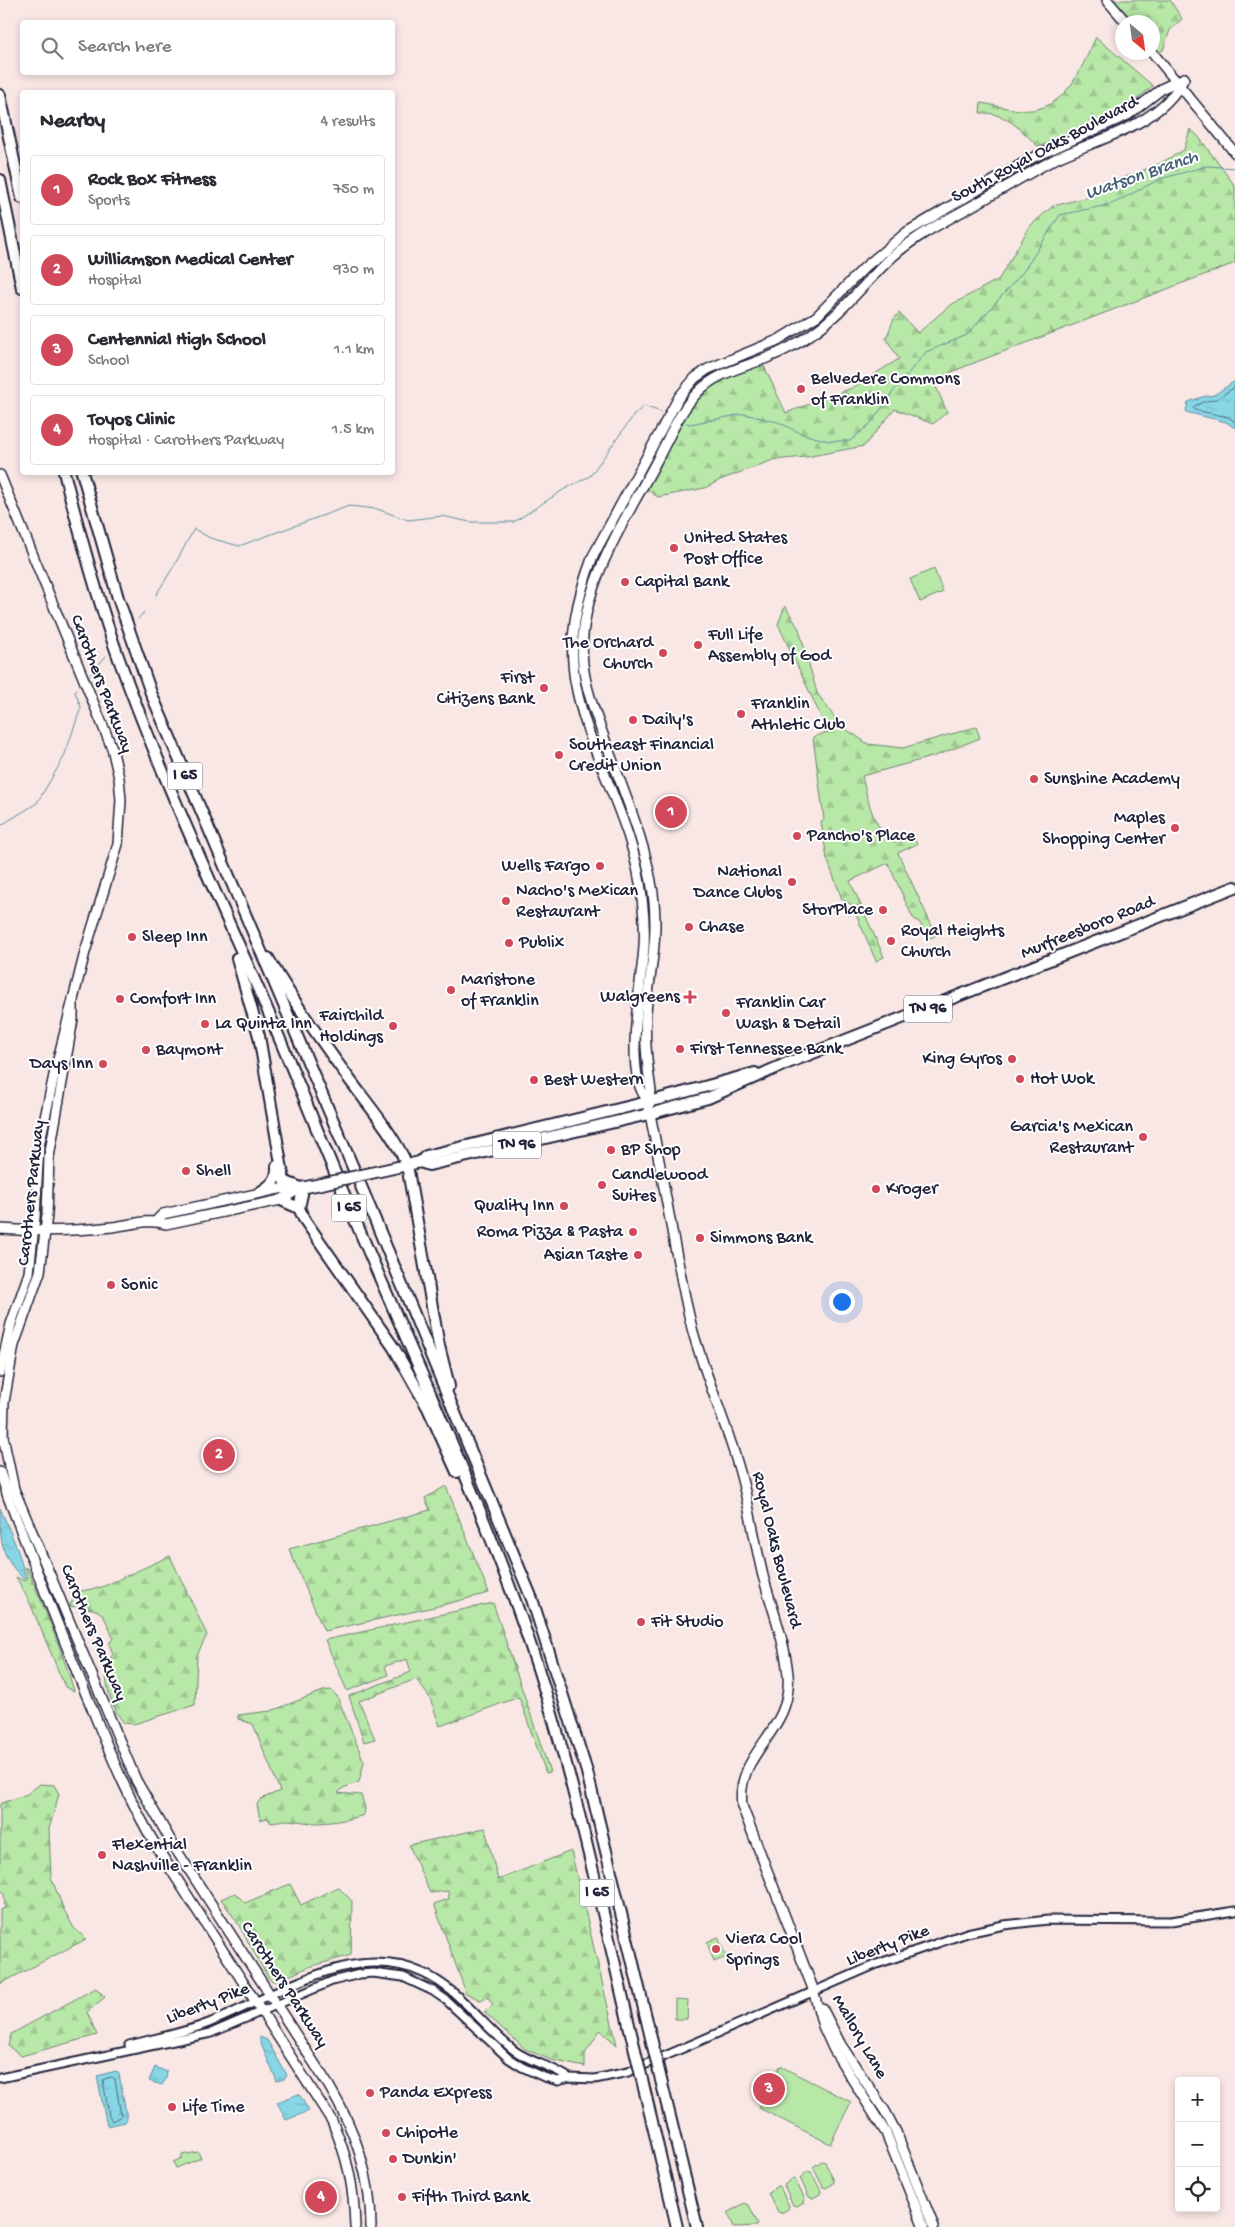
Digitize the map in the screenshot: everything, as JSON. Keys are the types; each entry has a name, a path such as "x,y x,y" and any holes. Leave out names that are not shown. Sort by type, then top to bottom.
{"highway":[{"path":"0,95 20,189"},
{"path":"0,180 20,278"},
{"name":"I 65","path":"65,475 90,569 120,661 225,918 257,987 322,1144 475,1497 531,1648 569,1775 677,2227"},
{"name":"I 65","path":"83,475 118,598 151,693 480,1472 532,1600 587,1772 697,2227"},
{"name":"Murfreesboro Road","path":"420,1162 428,1166 650,1114 716,1095 785,1064 1235,887"},
{"path":"245,916 285,987 345,1074 400,1148 407,1165 439,1346 450,1391 464,1423 480,1472"},
{"path":"225,918 243,974 259,1036 284,1181 301,1188 302,1194 299,1208 304,1219 394,1348 428,1408 458,1474 475,1497"},
{"name":"Murfreesboro Road","path":"301,1188 420,1162 426,1156 785,1064"},
{"path":"259,1193 276,1180 278,1155"},
{"path":"281,1200 299,1208"}],"main road":[{"path":"1107,0 1120,15"},
{"path":"1159,60 1235,154"},
{"name":"South Royal Oaks Boulevard","path":"1178,83 1170,98 1134,125 1104,140 1060,157 917,238 874,274 825,325 783,351 714,379 703,386 688,403 605,560 595,584 584,628 583,663 591,702 640,834 649,868 656,917 655,947 646,1012 646,1047 651,1091 647,1100 641,1093 635,1049 637,999 644,947 642,897 636,858 581,706 573,666 577,605 593,556 679,397 695,378 708,369 778,340 812,320 865,267 906,232 1032,158 1128,115 1178,83"},
{"name":"Carothers Parkway","path":"0,475 112,748 119,778 121,817 118,844 84,952 48,1102 39,1146 34,1232 29,1274 11,1324 0,1372"},
{"path":"644,947 655,947"},
{"name":"Carothers Parkway","path":"73,998 73,1019 49,1157 45,1231 37,1285 14,1346 4,1402 3,1437 14,1489 136,1780 175,1848 330,2086 350,2123 366,2172 371,2203 371,2227"},
{"name":"Royal Oaks Boulevard","path":"647,1100 693,1330 704,1369 741,1476 763,1575 785,1654 788,1676 788,1694 782,1714 776,1726 747,1767 741,1787 742,1806 813,1992"},
{"name":"Murfreesboro Road","path":"0,1229 34,1232 110,1227 156,1221 166,1224 281,1200 301,1188"},
{"name":"Murfreesboro Road","path":"156,1221 163,1214 279,1189 301,1188"},
{"name":"Carothers Parkway","path":"0,1472 8,1498 72,1663 134,1808 159,1851 257,2001 332,2121 350,2171 353,2185 355,2227"},
{"name":"Mallory Lane","path":"813,1992 829,2040 882,2125 905,2166 934,2227"},
{"name":"Mallory Lane","path":"905,2166 924,2227"}],"street":[{"path":"48,1102 59,1104"},
{"name":"Liberty Pike","path":"0,2078 211,2033 344,1977 360,1974 386,1974 404,1977 433,1991 508,2058 522,2067 558,2081 569,2078 595,2079 628,2072 906,1953 967,1933 993,1927 1060,1920 1171,1921 1235,1911"},
{"name":"Liberty Pike","path":"56,2065 194,2028 339,1967 361,1963 392,1964 410,1969 437,1981 457,1995 517,2052 569,2078"},
{"path":"469,2022 476,2014"}],"green space":[{"path":"1107,0 1170,0 1182,19 1170,30 1163,50 1160,51 1160,15 1120,15"},
{"path":"1096,37 1115,53 1115,60 1123,60 1153,86 1120,113 1079,128 1039,147 1006,119 990,113 980,113 981,103 1027,110 1045,107 1056,101 1065,92 1079,72"},
{"path":"1190,129 1198,136 1235,186 1235,263 933,380 947,412 933,424 895,409 864,446 806,457 773,460 720,480 705,488 658,497 643,487 688,403 703,386 754,363 763,364 786,413 852,388 899,359 886,338 894,319 899,313 918,333 949,306 999,279 1030,226 1053,206 1093,196 1120,179 1157,165 1184,150"},
{"path":"934,569 943,592 920,602 910,579"},
{"path":"785,606 799,629 817,693 840,725 868,744 903,748 976,727 980,738 935,756 862,776 872,812 886,836 893,842 913,837 917,844 898,853 936,935 928,939 920,923 913,918 888,863 850,881 884,957 876,961 852,905 842,899 827,859 821,821 824,820 813,737 828,732 778,624"},
{"path":"446,1486 489,1593 324,1631 289,1549 430,1510 425,1498"},
{"path":"170,1556 207,1635 197,1655 195,1705 134,1724 124,1723 113,1705 108,1691 106,1667 113,1654 109,1644 113,1638 106,1620 103,1615 95,1610 70,1606 76,1592 102,1587"},
{"path":"25,1567 28,1569 52,1629 74,1691 65,1687 30,1603 16,1577 25,1581 28,1577"},
{"path":"493,1603 550,1772 546,1773 519,1697 440,1726 430,1698 416,1679 359,1701 375,1739 364,1742 349,1696 411,1672 407,1659 385,1666 388,1675 347,1691 325,1640"},
{"path":"331,1690 337,1696 364,1762 359,1782 343,1788 338,1793 361,1795 365,1808 364,1815 320,1823 287,1820 271,1823 267,1818 260,1820 257,1804 261,1799 280,1791 253,1724 238,1719 238,1715 271,1711 323,1691"},
{"path":"40,1784 54,1785 59,1794 49,1829 51,1877 64,1910 74,1928 86,1939 0,1984 0,1910 5,1908 4,1894 0,1888 0,1804 27,1794"},
{"path":"485,1828 498,1880 571,1851 617,2045 600,2030 585,2054 585,2067 551,2060 525,2049 484,2012 493,2005 488,1997 480,2000 466,1993 434,1904 449,1899 448,1891 430,1893 409,1845"},
{"path":"290,1884 301,1905 338,1887 352,1901 351,1955 309,1967 275,1982 269,1979 237,1922 221,1899 235,1893 245,1903"},
{"name":"Viera Cool Springs","path":"718,1937 726,1957 714,1962 707,1942"},
{"path":"96,1988 105,1997 87,2012 97,2035 21,2056 8,2046 11,2034"},
{"name":"Viera Cool Springs","path":"675,1999 688,2000 687,2019 675,2019"},
{"path":"780,2066 851,2102 830,2144 759,2108"},
{"path":"198,2152 201,2158 176,2168 173,2162 182,2158 182,2155"},
{"path":"822,2161 825,2162 834,2181 833,2184 826,2188 823,2187 813,2167"},
{"path":"808,2171 811,2172 821,2191 820,2194 813,2198 809,2197 800,2178"},
{"path":"792,2179 795,2180 805,2199 804,2202 797,2206 793,2205 784,2185"},
{"path":"777,2186 780,2187 789,2206 788,2209 781,2213 778,2212 768,2193"},
{"path":"745,2203 749,2205 758,2224 757,2226 734,2227 728,2214"}],"water":[{"path":"1235,381 1235,428 1226,422 1186,412 1188,402 1214,395"},
{"path":"0,1508 17,1548 26,1578 24,1579 10,1563 3,1547 0,1530"},
{"path":"260,2037 267,2040 287,2075 284,2079 277,2081 260,2042"},
{"path":"155,2067 167,2072 166,2079 162,2085 149,2081"},
{"path":"116,2071 119,2074 127,2118 125,2122 107,2126 97,2076"},
{"path":"299,2094 309,2111 286,2120 277,2102"}],"waterway":[{"name":"Watson Branch","path":"687,423 744,414 778,422 802,434 829,441 850,441 871,423 895,389 926,352 967,335 1023,272 1060,215 1112,204 1160,179 1207,166 1235,168"},
{"name":"Watson Branch","path":"156,595 194,529 210,538 239,546 349,506 377,509 408,520 442,516 470,522 514,522 563,490 590,476 634,415 644,406 661,412"},
{"name":"Watson Branch","path":"138,619 144,612"},
{"name":"Watson Branch","path":"88,677 106,656"},
{"name":"Watson Branch","path":"0,826 37,803 64,757 81,707 75,692 77,689"}],"place":[{"name":"Belvedere Commons of Franklin","path":"801,389"},
{"name":"United States Post Office","path":"674,548"},
{"name":"Capital Bank","path":"625,582"},
{"name":"Full Life Assembly of God","path":"698,645"},
{"name":"The Orchard Church","path":"663,653"},
{"name":"First Citizens Bank","path":"544,688"},
{"name":"Franklin Athletic Club","path":"741,714"},
{"name":"Daily's","path":"633,720"},
{"name":"Southeast Financial Credit Union","path":"559,755"},
{"name":"Sunshine Academy","path":"1034,779"},
{"name":"Rock Box Fitness","path":"671,812"},
{"name":"Maples Shopping Center","path":"1175,828"},
{"name":"Pancho's Place","path":"797,836"},
{"name":"Wells Fargo","path":"600,866"},
{"name":"National Dance Clubs","path":"792,882"},
{"name":"Nacho's Mexican Restaurant","path":"506,901"},
{"name":"StorPlace","path":"883,910"},
{"name":"Chase","path":"689,927"},
{"name":"Sleep Inn","path":"132,937"},
{"name":"Royal Heights Church","path":"891,941"},
{"name":"Publix","path":"509,943"},
{"name":"Maristone of Franklin","path":"451,990"},
{"name":"Walgreens","path":"690,997"},
{"name":"Comfort Inn","path":"120,999"},
{"name":"Franklin Car Wash & Detail","path":"726,1013"},
{"name":"La Quinta Inn","path":"205,1024"},
{"name":"Fairchild Holdings","path":"393,1026"},
{"name":"First Tennessee Bank","path":"680,1049"},
{"name":"Baymont","path":"146,1050"},
{"name":"King Gyros","path":"1012,1059"},
{"name":"Days Inn","path":"103,1064"},
{"name":"Hot Wok","path":"1020,1079"},
{"name":"Best Western","path":"534,1080"},
{"name":"Garcia's Mexican Restaurant","path":"1143,1137"},
{"name":"BP Shop","path":"611,1150"},
{"name":"Shell","path":"186,1171"},
{"name":"Candlewood Suites","path":"602,1185"},
{"name":"Kroger","path":"876,1189"},
{"name":"Quality Inn","path":"564,1206"},
{"name":"Roma Pizza & Pasta","path":"633,1232"},
{"name":"Simmons Bank","path":"700,1238"},
{"name":"Asian Taste","path":"638,1255"},
{"name":"Sonic","path":"111,1285"},
{"name":"Williamson Medical Center","path":"219,1455"},
{"name":"Fit Studio","path":"641,1622"},
{"name":"Flexential Nashville - Franklin","path":"102,1855"},
{"name":"Viera Cool Springs","path":"716,1949"},
{"name":"Centennial High School","path":"769,2089"},
{"name":"Panda Express","path":"370,2093"},
{"name":"Life Time","path":"172,2107"},
{"name":"Chipotle","path":"386,2133"},
{"name":"Dunkin'","path":"393,2159"},
{"name":"Toyos Clinic","path":"321,2197"},
{"name":"Fifth Third Bank","path":"402,2197"}]}
